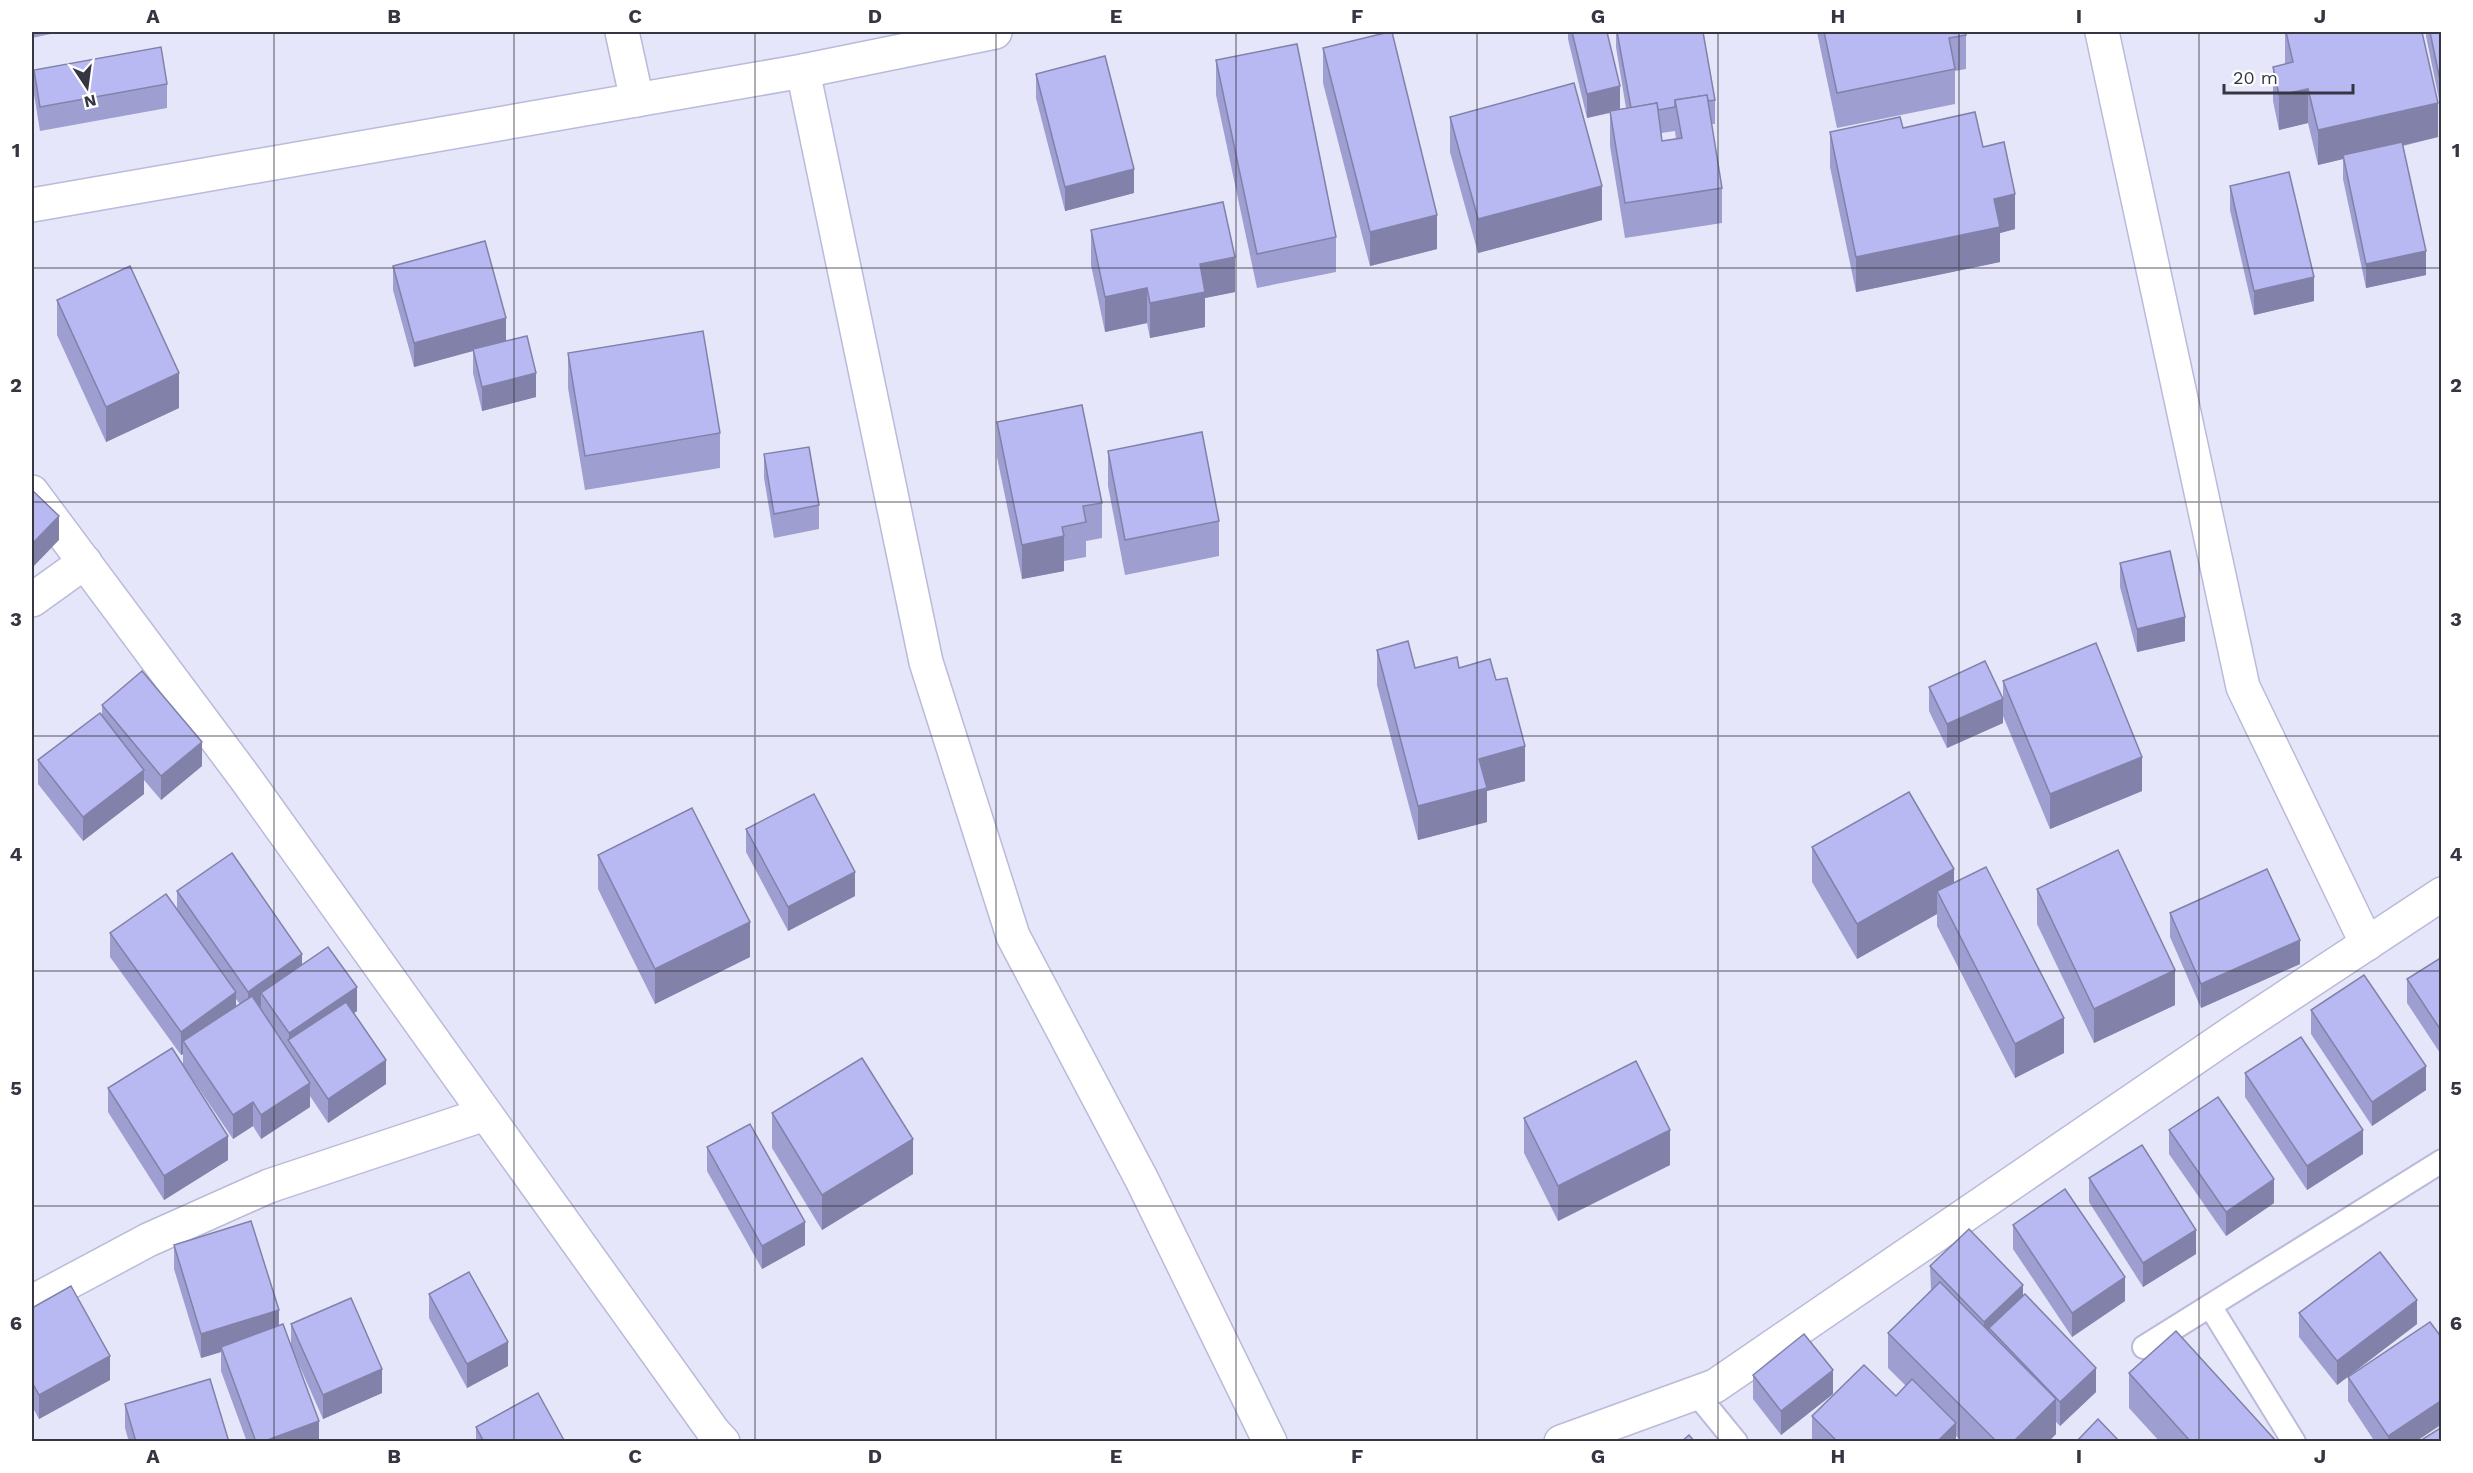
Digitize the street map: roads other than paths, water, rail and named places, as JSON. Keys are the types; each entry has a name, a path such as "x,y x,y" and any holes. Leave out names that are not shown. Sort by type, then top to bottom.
{"street":[{"path":"622,32 637,100"},
{"path":"32,205 803,71 995,32"},
{"path":"2102,32 2243,687 2367,944"},
{"path":"803,71 926,662 1013,936 1142,1180 1270,1442"},
{"path":"32,492 246,779 723,1442"},
{"path":"32,600 85,562"},
{"path":"1562,1442 1715,1386 2230,1034 2442,894"},
{"path":"32,1302 148,1240 269,1186 485,1114"}],"lane":[{"path":"2144,1347 2442,1161"},
{"path":"2210,1306 2294,1442"},
{"path":"1696,1393 1736,1442"}]}
